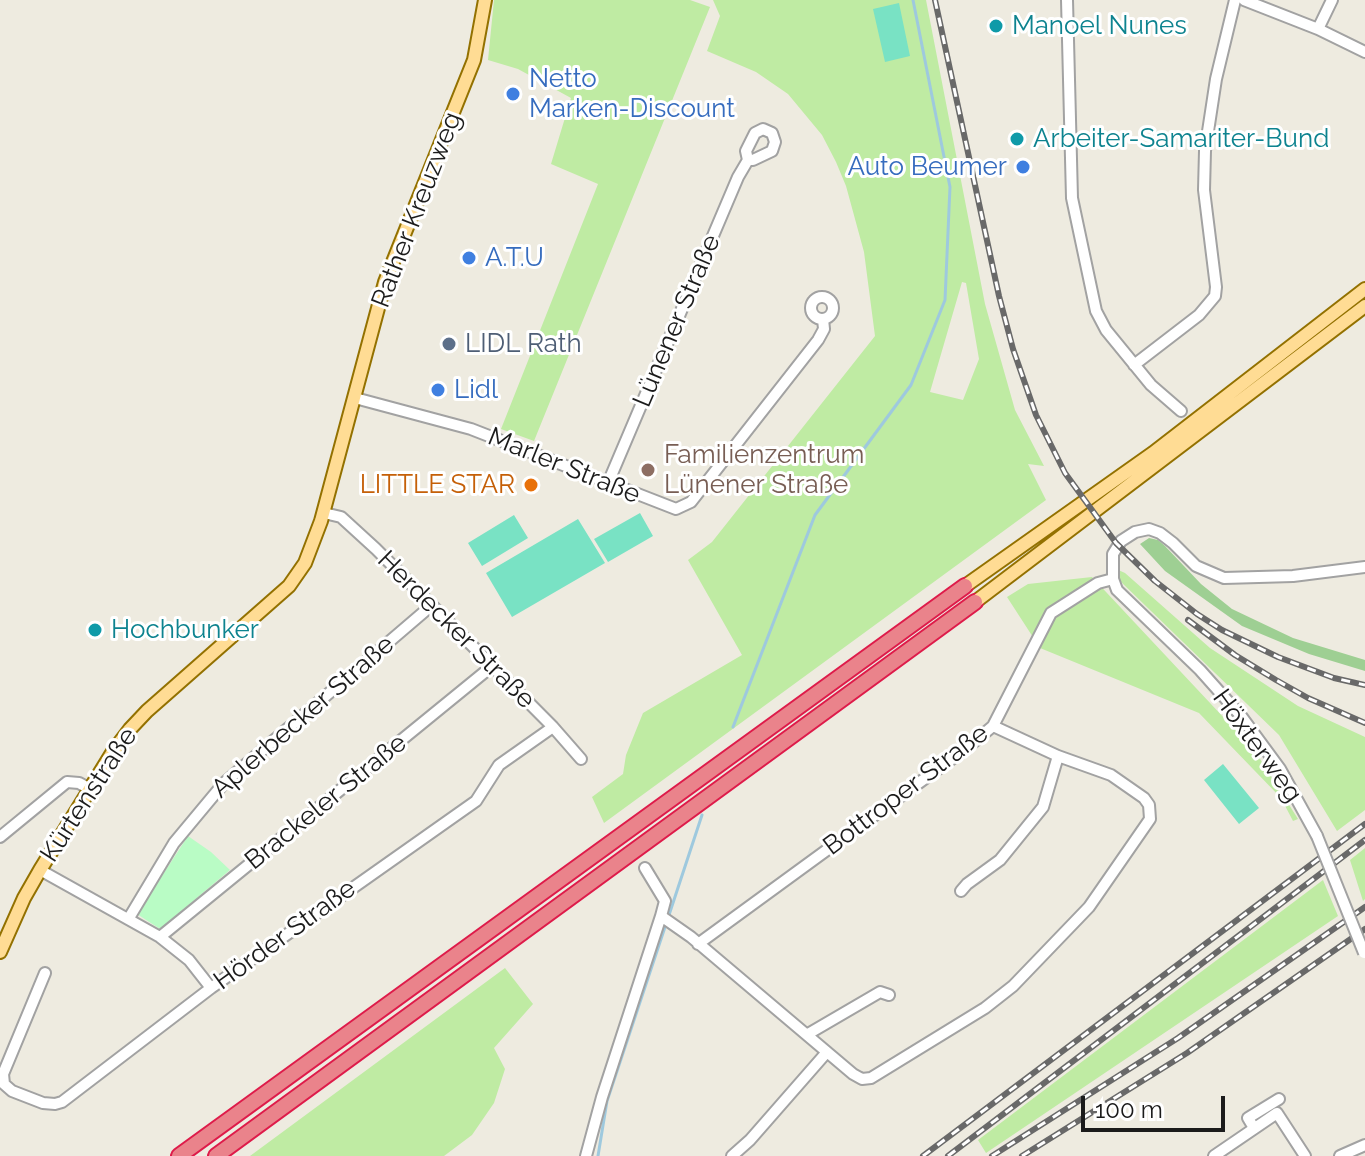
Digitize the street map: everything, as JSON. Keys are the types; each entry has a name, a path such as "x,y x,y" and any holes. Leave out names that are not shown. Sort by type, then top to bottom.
{"highway":[{"path":"179,1156 965,586"},
{"path":"216,1156 975,602"}],"main road":[{"name":"Rather Kreuzweg","path":"324,513 385,282 474,60 485,0"},
{"path":"965,586 1153,453 1365,289"},
{"path":"975,602 1365,306"},
{"name":"Kürtenstraße","path":"0,952 17,911 40,870 114,750 147,711 289,586 305,563 324,513"}],"street":[{"path":"1067,0 1072,198 1096,311 1106,330 1134,365 1151,385 1181,411"},
{"path":"1134,365 1199,315 1215,296 1204,190 1205,151 1216,79 1235,0"},
{"path":"1244,0 1318,29 1365,52"},
{"path":"1318,29 1332,0"},
{"name":"Lünener Straße","path":"608,483 730,194 748,160"},
{"name":"Marler Straße","path":"355,398 471,429 671,508 684,507 818,340 824,329 823,319"},
{"name":"Herdecker Straße","path":"324,513 341,517 553,727 581,759"},
{"path":"1113,579 1113,554 1121,541 1135,532 1149,529 1173,543 1196,566 1216,576 1236,579 1278,577 1365,567"},
{"name":"Bottroper Straße","path":"698,944 993,726 1053,610 1098,583 1113,579"},
{"name":"Höxterweg","path":"1113,579 1117,590 1200,670 1241,716 1280,769 1317,836 1365,954"},
{"name":"Aplerbecker Straße","path":"129,918 174,843 224,783 432,605"},
{"name":"Brackeler Straße","path":"160,937 491,667"},
{"path":"661,916 853,1074 862,1079 871,1078 985,1008 1013,986 1089,907 1150,819 1149,805 1111,775 1058,756 993,726"},
{"name":"Hörder Straße","path":"45,973 3,1074 4,1084 12,1091 43,1103 55,1104 62,1102 211,988 476,801 499,765 553,727"},
{"path":"961,891 1000,860 1043,807 1058,756"},
{"path":"0,837 67,782 79,783 90,789"},
{"path":"586,1156 665,901 645,868"},
{"path":"40,870 160,937 189,960 211,988"},
{"path":"808,1034 880,992 889,995"},
{"path":"736,1155 827,1052"},
{"path":"1214,1156 1254,1128 1248,1118 1276,1105 1305,1156"},
{"path":"1340,1156 1365,1145"}],"green space":[{"path":"494,0 690,0 710,7 534,441 501,429 598,184 551,164 571,98 518,69 488,60"},
{"path":"713,0 926,0 985,304 1015,410 1044,466 1028,464 1046,500 604,823 592,797 623,774 626,755 643,713 742,655 688,560 712,542 875,336 864,252 846,186 836,162 822,135 788,94 756,72 707,51 720,16","holes":["962,282 966,283 979,359 963,400 930,392"]},
{"path":"899,3 910,56 885,62 873,9"},
{"path":"640,513 653,536 608,562 594,539"},
{"path":"514,515 528,538 482,566 468,543"},
{"path":"578,519 605,563 512,617 486,573"},
{"path":"1149,538 1158,540 1201,584 1232,609 1293,638 1365,660 1365,671 1309,654 1242,626 1165,571 1140,544"},
{"path":"1116,569 1125,573 1210,648 1298,706 1365,737 1365,810 1337,831 1279,735 1119,580"},
{"path":"1092,577 1255,751 1298,819 1293,821 1281,798 1199,713 1040,648 1007,597 1028,584"},
{"path":"1223,764 1259,808 1239,824 1204,780"},
{"path":"188,836 230,870 160,929 137,914"},
{"path":"1365,848 1365,899 1363,901 1350,860"},
{"path":"1323,880 1338,916 986,1153 978,1140"},
{"path":"505,968 533,1004 494,1048 505,1069 494,1103 472,1135 444,1156 250,1156"}],"waterway":[{"path":"733,727 815,515 911,385 945,300 950,187 913,0"},
{"path":"669,915 702,815"},
{"path":"598,1156 607,1101 665,927"}],"railway":[{"path":"935,0 1013,349 1036,415 1065,473 1116,543 1155,581 1197,614 1222,630 1278,657 1334,678 1365,685"},
{"path":"1188,620 1235,655 1276,680 1365,723"},
{"path":"923,1156 1365,824"},
{"path":"948,1156 1365,840"},
{"path":"992,1156 1178,1038 1365,907"},
{"path":"1022,1156 1187,1053 1365,929"}],"place":[{"name":"Manoel Nunes","path":"996,26"},
{"name":"Netto Marken-Discount","path":"513,94"},
{"name":"Arbeiter-Samariter-Bund","path":"1017,139"},
{"name":"Auto Beumer","path":"1023,167"},
{"name":"A.T.U","path":"469,258"},
{"name":"LIDL Rath","path":"449,344"},
{"name":"Lidl","path":"438,390"},
{"name":"Familienzentrum Lünener Straße","path":"648,470"},
{"name":"LITTLE STAR","path":"531,485"},
{"name":"Hochbunker","path":"95,630"}]}
